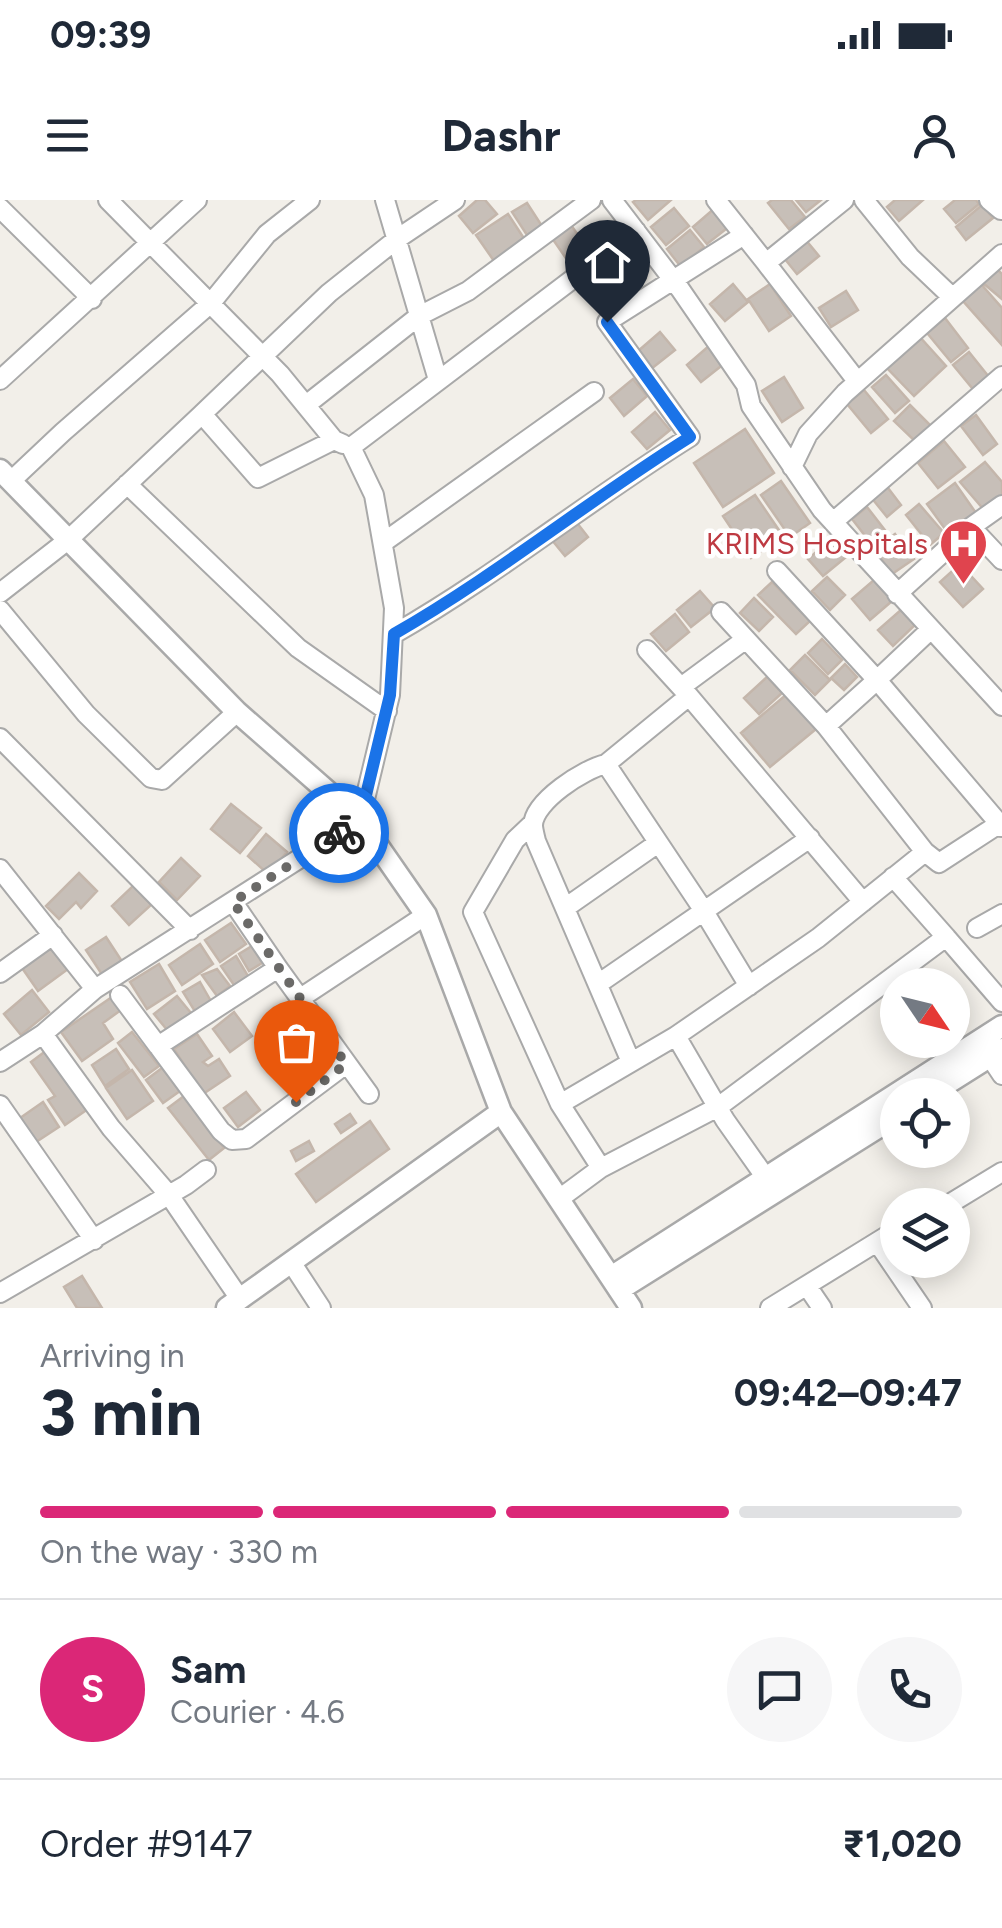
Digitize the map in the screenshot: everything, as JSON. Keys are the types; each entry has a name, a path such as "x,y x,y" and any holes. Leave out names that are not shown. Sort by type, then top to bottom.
{"street":[{"path":"0,1062 43,1034 95,989 360,820 387,711 394,608 374,495 342,443 108,200"},
{"path":"0,380 197,200"},
{"path":"310,200 267,234 211,303 5,476 237,712 360,820 426,915 501,1112 620,1292 770,1184 990,1049"},
{"path":"385,200 438,380"},
{"path":"0,594 68,540 329,292 456,200"},
{"path":"306,405 419,316 468,291 591,200"},
{"path":"612,200 746,385 750,406 833,522 1002,706"},
{"path":"716,200 858,381"},
{"path":"766,263 844,200"},
{"path":"864,200 910,257 952,298"},
{"path":"989,200 1002,210"},
{"path":"0,208 92,299"},
{"path":"202,414 258,478 342,443 438,380 636,231"},
{"path":"394,634 487,576 610,487 690,437 607,322 744,235"},
{"path":"792,467 808,434 858,381 1002,254"},
{"path":"833,522 1002,376"},
{"path":"384,542 594,392"},
{"path":"127,484 298,648 387,711"},
{"path":"897,594 1002,505"},
{"path":"972,528 1002,560"},
{"path":"721,612 826,726 925,852 939,863 1001,825 877,680 776,571"},
{"path":"0,610 86,714 150,778 162,780 237,712"},
{"path":"826,726 930,630"},
{"path":"601,1168 560,1104 474,912 515,840 533,822 540,807 593,766 606,764 746,639"},
{"path":"647,650 863,902"},
{"path":"0,738 190,930"},
{"path":"606,764 705,912 749,986"},
{"path":"533,822 536,841 631,1062"},
{"path":"598,984 810,838"},
{"path":"565,908 658,843"},
{"path":"560,1104 676,1036 749,986 818,938 925,852"},
{"path":"1,873 95,989"},
{"path":"893,878 1002,1002"},
{"path":"233,902 368,1094"},
{"path":"978,928 1002,914"},
{"path":"299,999 426,915"},
{"path":"0,973 53,936"},
{"path":"559,1199 601,1168 718,1107 946,937"},
{"path":"158,1046 278,968"},
{"path":"120,995 220,1131 232,1140 246,1139 346,1064"},
{"path":"952,1078 990,1049 1002,1026"},
{"path":"43,1034 112,1128 169,1195 234,1304 501,1112"},
{"path":"676,1036 770,1184"},
{"path":"990,1049 1002,1075"},
{"path":"3,1116 94,1240"},
{"path":"770,1184 880,1125"},
{"path":"0,1293 206,1170"},
{"path":"970,1191 1002,1172"},
{"path":"770,1308 880,1240"},
{"path":"877,1242 922,1308"},
{"path":"291,1262 321,1308"},
{"path":"807,1286 822,1308"}],"building":[{"path":"477,200 485,200 497,214 473,233 459,216"},
{"path":"671,200 648,220 633,202"},
{"path":"791,200 805,217 789,229 768,203"},
{"path":"796,200 821,200 806,212"},
{"path":"895,200 923,200 899,221 887,207"},
{"path":"955,200 976,200 979,204 956,223 944,209"},
{"path":"527,203 542,226 527,235 512,212"},
{"path":"982,205 993,218 966,240 956,227"},
{"path":"716,207 731,225 707,244 693,227"},
{"path":"674,208 689,226 666,245 651,227"},
{"path":"508,214 525,240 494,261 476,235"},
{"path":"571,225 591,254 572,267 552,238"},
{"path":"690,230 704,247 681,267 667,249"},
{"path":"805,239 819,256 797,274 784,258"},
{"path":"996,268 1002,274 1002,299 983,283"},
{"path":"733,284 748,302 725,321 710,304"},
{"path":"770,284 791,316 769,331 748,299"},
{"path":"981,284 1002,308 1002,345 963,301"},
{"path":"846,291 858,310 831,327 819,308"},
{"path":"945,318 968,348 951,362 927,333"},
{"path":"660,332 675,350 651,369 637,352"},
{"path":"919,336 946,366 914,396 886,367"},
{"path":"710,345 725,363 701,382 687,365"},
{"path":"969,352 993,382 977,394 953,365"},
{"path":"886,375 909,401 895,413 872,387"},
{"path":"784,377 803,408 782,422 762,391"},
{"path":"633,379 647,396 624,416 610,398"},
{"path":"864,390 888,419 871,433 847,404"},
{"path":"910,405 933,428 917,443 894,421"},
{"path":"655,412 670,430 647,449 632,432"},
{"path":"976,415 997,444 983,455 961,426"},
{"path":"745,429 774,473 723,507 694,463"},
{"path":"944,441 965,467 938,488 918,463"},
{"path":"985,462 1002,482 1002,497 985,511 960,482"},
{"path":"781,481 810,523 790,537 761,495"},
{"path":"955,483 976,513 948,533 927,504"},
{"path":"885,484 901,505 887,517 870,496"},
{"path":"755,495 783,536 751,558 723,516"},
{"path":"919,504 944,533 930,545 906,515"},
{"path":"867,507 888,534 873,546 852,519"},
{"path":"574,519 588,537 565,556 551,539"},
{"path":"895,534 914,559 892,574 874,549"},
{"path":"831,539 846,557 823,576 808,559"},
{"path":"960,564 983,589 963,607 940,582"},
{"path":"827,577 845,595 830,610 812,591"},
{"path":"874,580 892,601 870,620 852,599"},
{"path":"772,582 810,621 796,634 758,595"},
{"path":"700,591 715,608 691,627 677,610"},
{"path":"754,598 773,617 759,631 740,613"},
{"path":"902,609 916,624 893,646 878,630"},
{"path":"675,614 689,632 666,651 651,634"},
{"path":"822,639 842,660 828,674 808,653"},
{"path":"805,655 830,680 815,695 790,670"},
{"path":"845,664 857,677 844,690 831,678"},
{"path":"767,677 782,693 759,714 744,698"},
{"path":"787,694 816,729 770,767 741,733"},
{"path":"231,804 261,828 240,853 211,829"},
{"path":"266,834 287,852 268,874 248,856"},
{"path":"181,858 200,876 177,900 159,882"},
{"path":"79,873 97,891 81,908 76,902 59,919 46,906"},
{"path":"134,885 151,905 129,925 112,906"},
{"path":"231,923 246,944 220,962 205,940"},
{"path":"106,937 123,963 103,976 86,950"},
{"path":"50,944 68,969 38,991 20,965"},
{"path":"200,944 213,964 182,985 169,965"},
{"path":"252,946 262,963 249,971 239,954"},
{"path":"236,956 248,976 234,985 221,966"},
{"path":"159,964 175,991 147,1009 130,982"},
{"path":"217,969 230,986 217,996 202,975"},
{"path":"200,982 212,1003 196,1013 183,992"},
{"path":"32,990 49,1012 21,1035 4,1014"},
{"path":"177,996 191,1013 168,1031 154,1014"},
{"path":"112,997 121,1010 103,1023 113,1039 82,1061 61,1032"},
{"path":"234,1012 252,1036 230,1052 213,1029"},
{"path":"132,1032 159,1066 144,1077 118,1043"},
{"path":"197,1034 212,1056 203,1062 208,1066 219,1059 230,1076 203,1094 174,1049"},
{"path":"116,1049 129,1069 105,1086 92,1065"},
{"path":"47,1050 88,1109 65,1125 48,1100 55,1096 31,1062"},
{"path":"162,1068 180,1091 163,1103 146,1080"},
{"path":"132,1070 153,1101 127,1119 106,1088"},
{"path":"246,1092 260,1110 238,1127 224,1108"},
{"path":"184,1096 224,1148 209,1160 168,1108"},
{"path":"43,1102 59,1127 36,1142 20,1118"},
{"path":"350,1114 356,1123 341,1133 335,1124"},
{"path":"370,1121 389,1149 316,1202 296,1174"},
{"path":"309,1141 314,1151 296,1161 291,1151"},
{"path":"82,1276 102,1308 77,1308 64,1287"}],"way so far":[{"path":"296,1102 346,1064 233,902 339,833"}],"place":[{"name":"KRIMS Hospitals","path":"963,586"}],"route":[{"path":"339,833 360,820 390,695 394,634 690,437 607,322"}]}
